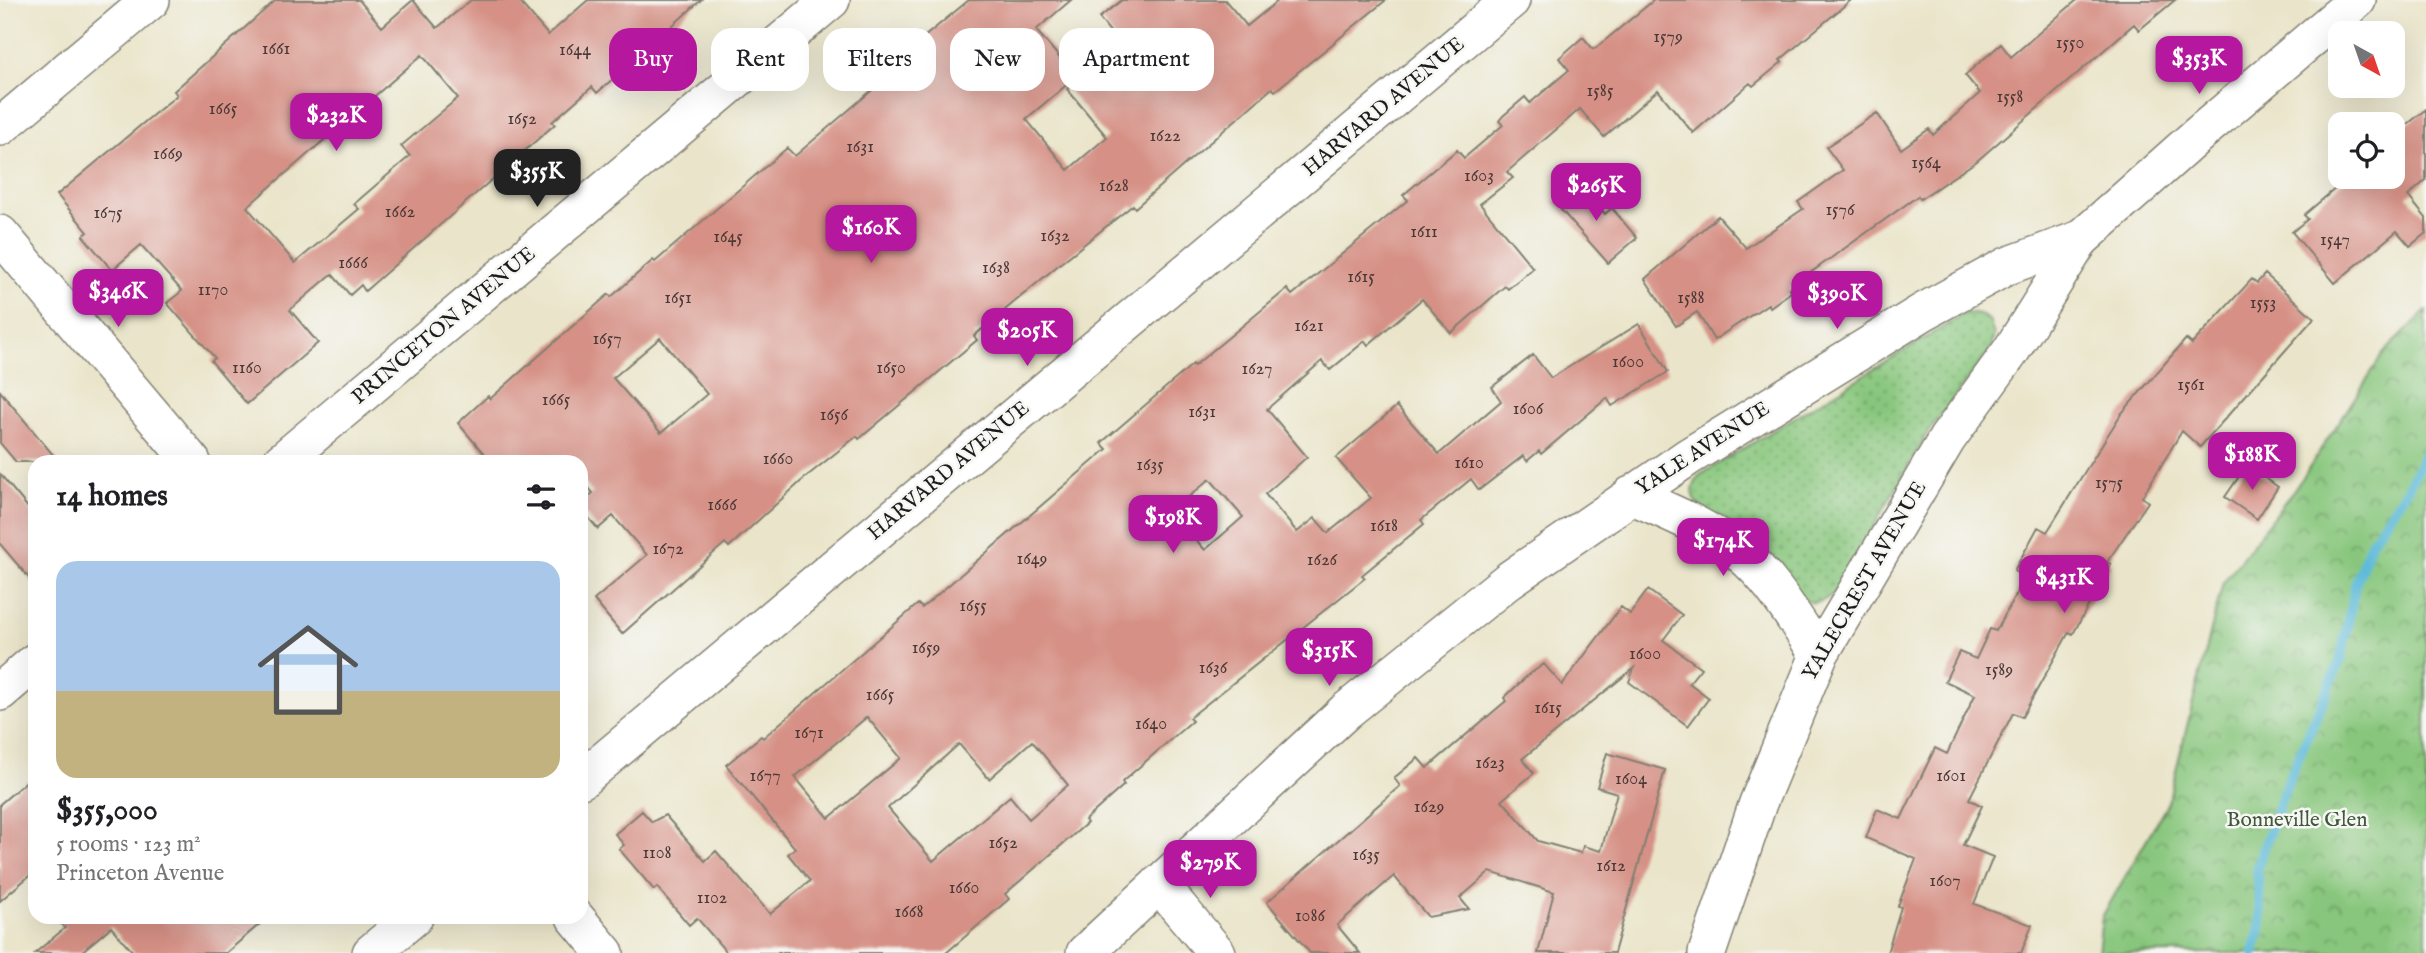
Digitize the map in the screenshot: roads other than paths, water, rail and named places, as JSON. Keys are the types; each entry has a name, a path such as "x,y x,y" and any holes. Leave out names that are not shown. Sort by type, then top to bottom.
{"street":[{"path":"0,127 151,0"},
{"name":"PRINCETON AVENUE","path":"289,455 831,0"},
{"name":"HARVARD AVENUE","path":"588,774 1511,0"},
{"name":"YALE AVENUE","path":"1085,953 1356,703 1509,580 1631,495 1923,312 2007,267 2081,239 2199,134 2357,0"},
{"path":"0,234 186,455"},
{"name":"YALECREST AVENUE","path":"1707,953 1758,803 1819,655 1948,439 2011,351 2081,239"},
{"path":"1631,495 1689,521 1740,553 1766,580 1819,655"},
{"path":"0,692 28,668"},
{"path":"1159,884 1217,953"},
{"path":"371,953 406,924"},
{"path":"581,924 605,953"}],"waterway":[{"path":"2254,953 2261,923 2257,867 2286,786 2341,659 2355,585 2372,540 2405,493 2426,451"}],"park label":[{"name":"Bonneville Glen","path":"2297,820"}]}
